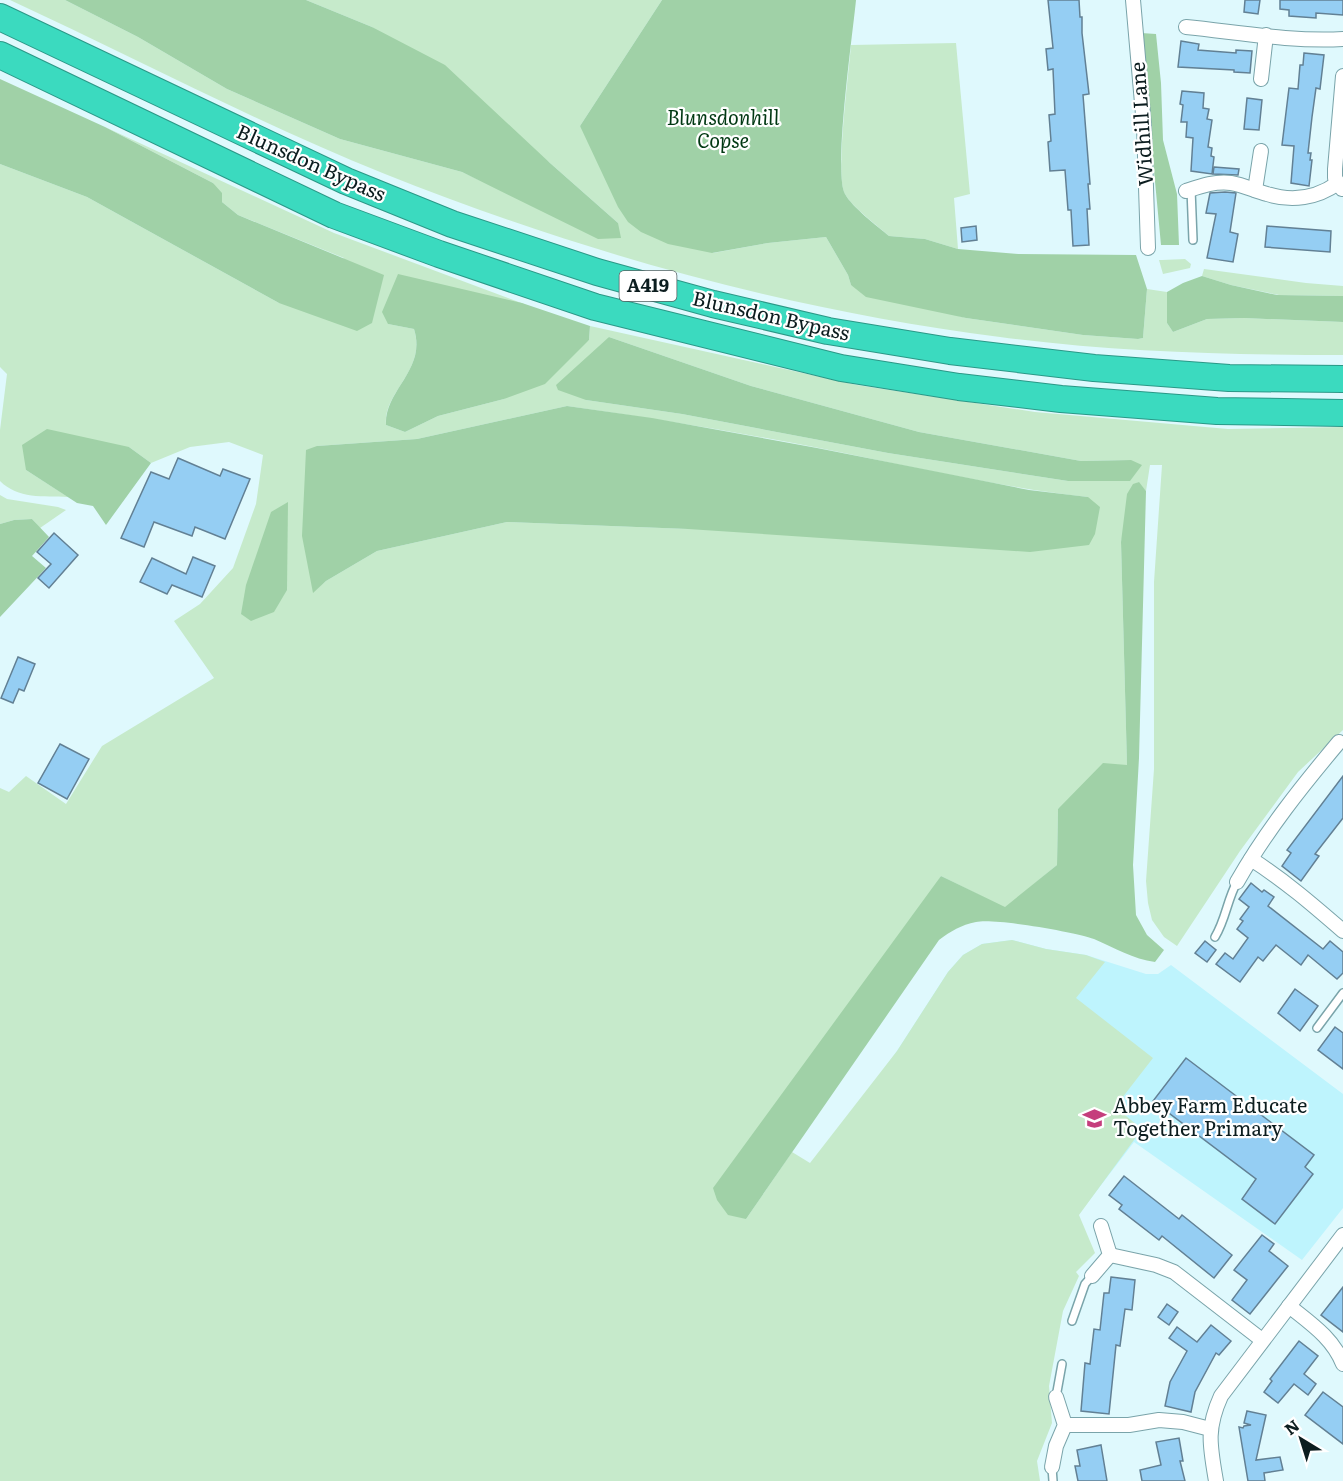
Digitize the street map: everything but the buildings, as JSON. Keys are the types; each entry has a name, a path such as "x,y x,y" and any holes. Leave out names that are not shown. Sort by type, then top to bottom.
{"highway":[{"name":"Blunsdon Bypass","path":"0,17 346,182 452,224 597,272 712,304 828,331 950,351 1083,367 1229,378 1343,379"},
{"name":"Blunsdon Bypass","path":"0,55 334,215 595,308 841,368 959,387 1061,399 1217,411 1343,413"}],"street":[{"name":"Widhill Lane","path":"1133,0 1144,126 1148,248"},
{"path":"1186,27 1326,40 1343,39"},
{"path":"1261,79 1266,35"},
{"path":"1188,190 1215,182 1232,183 1275,196 1304,197 1340,186 1335,170 1343,76"},
{"path":"1255,190 1261,151"},
{"path":"1237,882 1292,798 1339,742"},
{"path":"1251,859 1291,886 1343,931"},
{"path":"1101,1226 1110,1255"},
{"path":"1216,1481 1210,1446 1210,1429 1221,1396 1343,1235"},
{"path":"1092,1276 1110,1255"},
{"path":"1110,1255 1163,1267 1174,1272 1262,1340"},
{"path":"1289,1306 1328,1339 1343,1364"},
{"path":"1053,1474 1056,1446 1065,1425 1056,1397"},
{"path":"1065,1425 1129,1425 1159,1420 1183,1422 1210,1429"}],"lane":[{"path":"1188,190 1192,240"},
{"path":"1215,937 1224,921 1230,894 1237,882"},
{"path":"1317,1028 1343,993"},
{"path":"1072,1321 1085,1284 1092,1276"},
{"path":"1056,1397 1062,1364"}],"shaded area":[{"name":"Abbey Farm Educate Together Primary","path":"1012,940 1046,949 1086,955 1146,974 1158,974 1171,965 1343,1094 1343,1208 1302,1260 1134,1142 1072,1223 868,1091 948,972 963,955 982,944"}],"green space":[{"path":"10,0 65,0 138,37 227,89 340,139 462,172 526,202 618,223 550,163 372,27 306,0 662,0 580,126 713,253 768,243 826,237 848,275 851,285 966,318 1083,335 1143,338 1147,289 1167,292 1167,323 1173,332 1207,319 1244,318 1343,322 1343,355 1172,352 1000,337 843,311 688,275 535,229 385,174 243,112"},
{"path":"65,0 306,0 372,27 445,65 618,223 621,238 598,239 462,172 340,139 227,89 138,37"},
{"name":"Blunsdonhill Copse","path":"662,0 856,0 841,160 845,194 853,205 889,236 925,239 958,249 1018,254 1136,255 1147,289 1143,338 1083,335 966,318 866,297 851,285 848,275 826,237 768,243 712,253 668,244 641,232 628,222 618,207 580,126"},
{"path":"1141,33 1156,34 1163,140 1177,194 1179,245 1161,245"},
{"path":"956,43 970,194 954,198 958,249 925,239 889,236 848,199 842,183 841,166 851,45"},
{"path":"0,79 105,127 213,183 222,193 222,202 238,215 384,275 372,323 357,331 279,303 87,197 0,164"},
{"path":"105,127 334,233 524,304 388,324 414,329 415,357 387,413 386,425 405,432 438,416 504,399 589,340 590,326 857,385 1035,412 1228,429 1343,427 1343,730 1298,772 1240,851 1177,946 1164,937 1152,920 1146,881 1154,769 1154,582 1162,465 1150,465 1146,491 1138,482 1121,542 1127,765 1058,809 1057,865 1005,908 941,876 746,1219 792,1152 810,1163 897,1051 948,972 963,955 982,944 1012,940 1046,949 1086,955 1105,962 1076,998 1153,1058 1115,1107 1142,1129 1079,1215 1095,1253 1076,1272 1079,1276 1063,1311 1049,1386 1052,1423 1037,1461 1040,1481 0,1481 0,788 9,792 26,776 66,804 102,746 214,678 174,621 200,604 233,568 256,504 263,455 229,442 190,447 151,463 129,447 26,470 68,497 23,494 0,481 0,430 7,374 0,367 0,164 87,197 279,303 344,258 238,215 222,202 213,183","holes":["609,337 751,386 919,432 1081,461 1131,460 1068,481 888,453 682,414 586,400","567,406 819,448 987,482 1088,497 688,529 507,522 377,551 326,581 313,592 317,446 417,439"]},
{"path":"1185,259 1191,264 1190,268 1163,274 1159,260"},
{"path":"1204,269 1343,286 1343,296 1279,295 1202,276"},
{"path":"398,274 522,303 590,326 589,340 545,384 504,399 438,416 405,432 386,425 391,401 415,356 414,329 388,324 382,312"},
{"path":"1202,276 1277,295 1343,296 1343,322 1244,318 1207,319 1173,332 1167,323 1167,292"},
{"path":"609,337 751,386 919,432 1081,461 1131,460 1142,465 1130,481 1068,481 888,453 682,414 586,400 558,390 556,385"},
{"path":"567,406 652,418 817,448 1029,490 1088,497 1100,507 1095,534 1089,545 1030,552 688,529 507,522 377,551 326,581 313,593 302,536 306,450 317,446 417,439"},
{"path":"47,429 129,447 151,463 106,525 93,506 77,503 26,470 22,445"},
{"path":"1139,482 1146,491 1139,758 1133,865 1136,915 1147,935 1164,950 1155,962 1147,961 1084,936 1035,926 1000,922 976,922 952,931 939,940 746,1219 728,1215 717,1200 713,1188 941,876 1005,907 1057,865 1058,809 1103,763 1127,765 1121,542 1127,494 1133,484"},
{"path":"0,495 7,499 66,510 40,528 32,519 0,524"},
{"path":"288,502 287,590 274,612 251,621 241,614 246,585 271,512"},
{"path":"32,519 49,537 32,556 46,568 0,617 0,524"}],"place":[{"name":"Abbey Farm Educate Together Primary","path":"1095,1118"}]}
